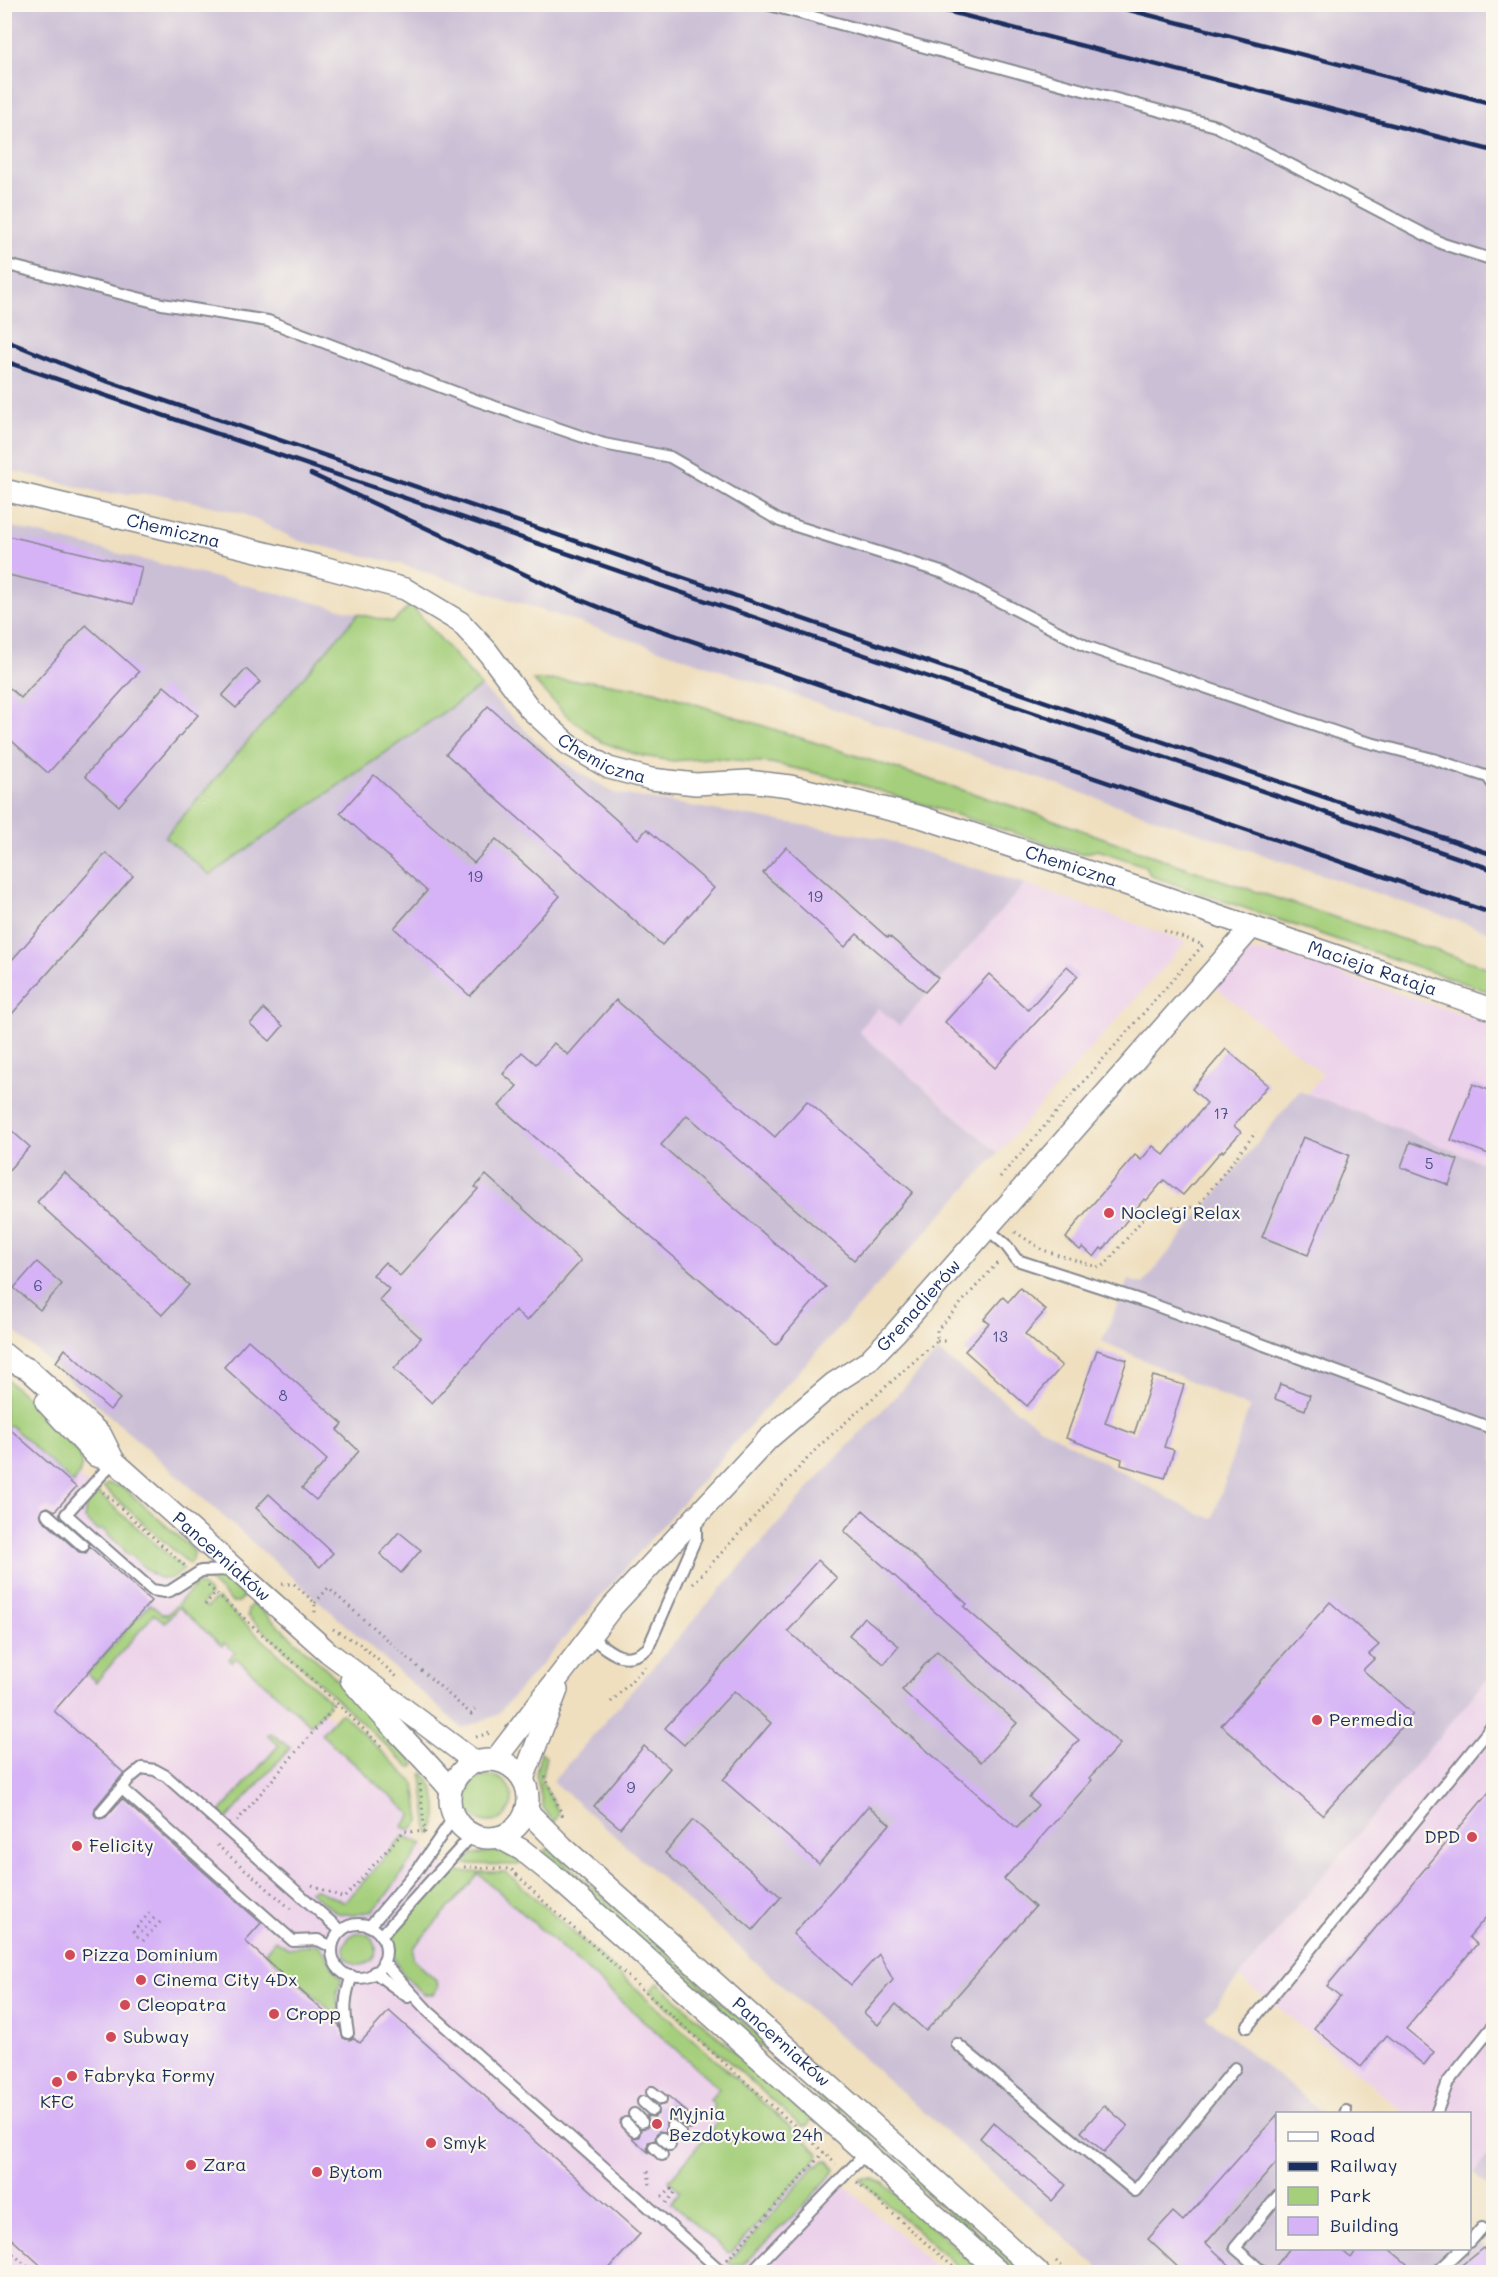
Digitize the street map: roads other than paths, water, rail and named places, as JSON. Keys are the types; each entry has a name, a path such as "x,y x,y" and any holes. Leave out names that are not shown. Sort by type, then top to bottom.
{"street":[{"name":"Chemiczna","path":"4,490 405,589 460,622 487,651 530,708 568,744 609,768 651,778 696,783 748,782 790,786 863,802 921,817 1252,927"},
{"name":"Macieja Rataja","path":"1252,927 1494,1010"},
{"name":"Grenadierów","path":"568,1664 613,1606 768,1439 834,1383 867,1362 1252,927"},
{"name":"Pancerniaków","path":"10,1358 28,1370 101,1434 114,1461 328,1652 485,1761"},
{"name":"Pancerniaków","path":"328,1652 380,1715 426,1761 450,1789"},
{"path":"485,1761 506,1764 515,1770 523,1779 527,1789 526,1810 520,1822 511,1831 498,1837 485,1838 462,1828 450,1808 450,1789 455,1778 464,1768 485,1761 516,1731 568,1664"},
{"path":"523,1779 547,1712 568,1664"},
{"name":"Pancerniaków","path":"526,1810 552,1836 1038,2272"},
{"name":"Pancerniaków","path":"498,1837 532,1858 999,2272"}],"lane":[{"path":"766,4 1216,126 1443,244 1494,260"},
{"path":"4,264 162,304 268,321 477,400 604,444 670,457 780,521 944,573 1088,646 1359,741 1433,759 1488,777 1494,786"},
{"path":"987,1229 1005,1244 1017,1260 1156,1306 1494,1429"},
{"path":"114,1461 66,1515 152,1590 170,1591 193,1574 216,1569 240,1573"},
{"path":"47,1514 83,1546"},
{"path":"590,1636 611,1653 624,1657 637,1656 648,1648 696,1538 696,1519"},
{"path":"1247,2027 1494,1724"},
{"path":"101,1812 142,1768 155,1770 166,1776 341,1930"},
{"path":"121,1788 293,1941 318,1940 332,1947"},
{"path":"370,1926 418,1869 454,1817"},
{"path":"381,1936 472,1834"},
{"path":"355,1924 370,1926 381,1936 385,1945 383,1962 367,1976 352,1977 339,1969 332,1955 332,1947 341,1930 355,1924"},
{"path":"383,1962 428,2011"},
{"path":"374,1972 428,2011 722,2272"},
{"path":"348,2033 344,2011 345,1993 352,1977"},
{"path":"1437,2112 1448,2082 1494,2025"},
{"path":"957,2044 1135,2191 1235,2068"},
{"path":"652,2092 661,2099"},
{"path":"751,2272 866,2153"},
{"path":"1263,2272 1235,2248 1276,2198"},
{"path":"1471,2241 1482,2228"},
{"path":"1437,2272 1461,2250"}],"railway":[{"path":"919,4 1494,151"},
{"path":"1106,4 1494,104"},
{"path":"1480,4 1494,8"},
{"path":"4,340 95,377 1494,855"},
{"path":"4,361 1494,870"},
{"path":"311,474 571,596 633,621 1494,914"}],"place":[{"name":"Noclegi Relax","path":"1109,1213"},
{"name":"Permedia","path":"1317,1720"},
{"name":"DPD","path":"1472,1837"},
{"name":"Felicity","path":"77,1846"},
{"name":"Pizza Dominium","path":"70,1955"},
{"name":"Cinema City 4Dx","path":"141,1980"},
{"name":"Cleopatra","path":"125,2005"},
{"name":"Cropp","path":"274,2014"},
{"name":"Subway","path":"111,2037"},
{"name":"Fabryka Formy","path":"72,2076"},
{"name":"KFC","path":"57,2082"},
{"name":"Myjnia Bezdotykowa 24h","path":"657,2124"},
{"name":"Smyk","path":"431,2143"},
{"name":"Zara","path":"191,2165"},
{"name":"Bytom","path":"317,2172"}]}
